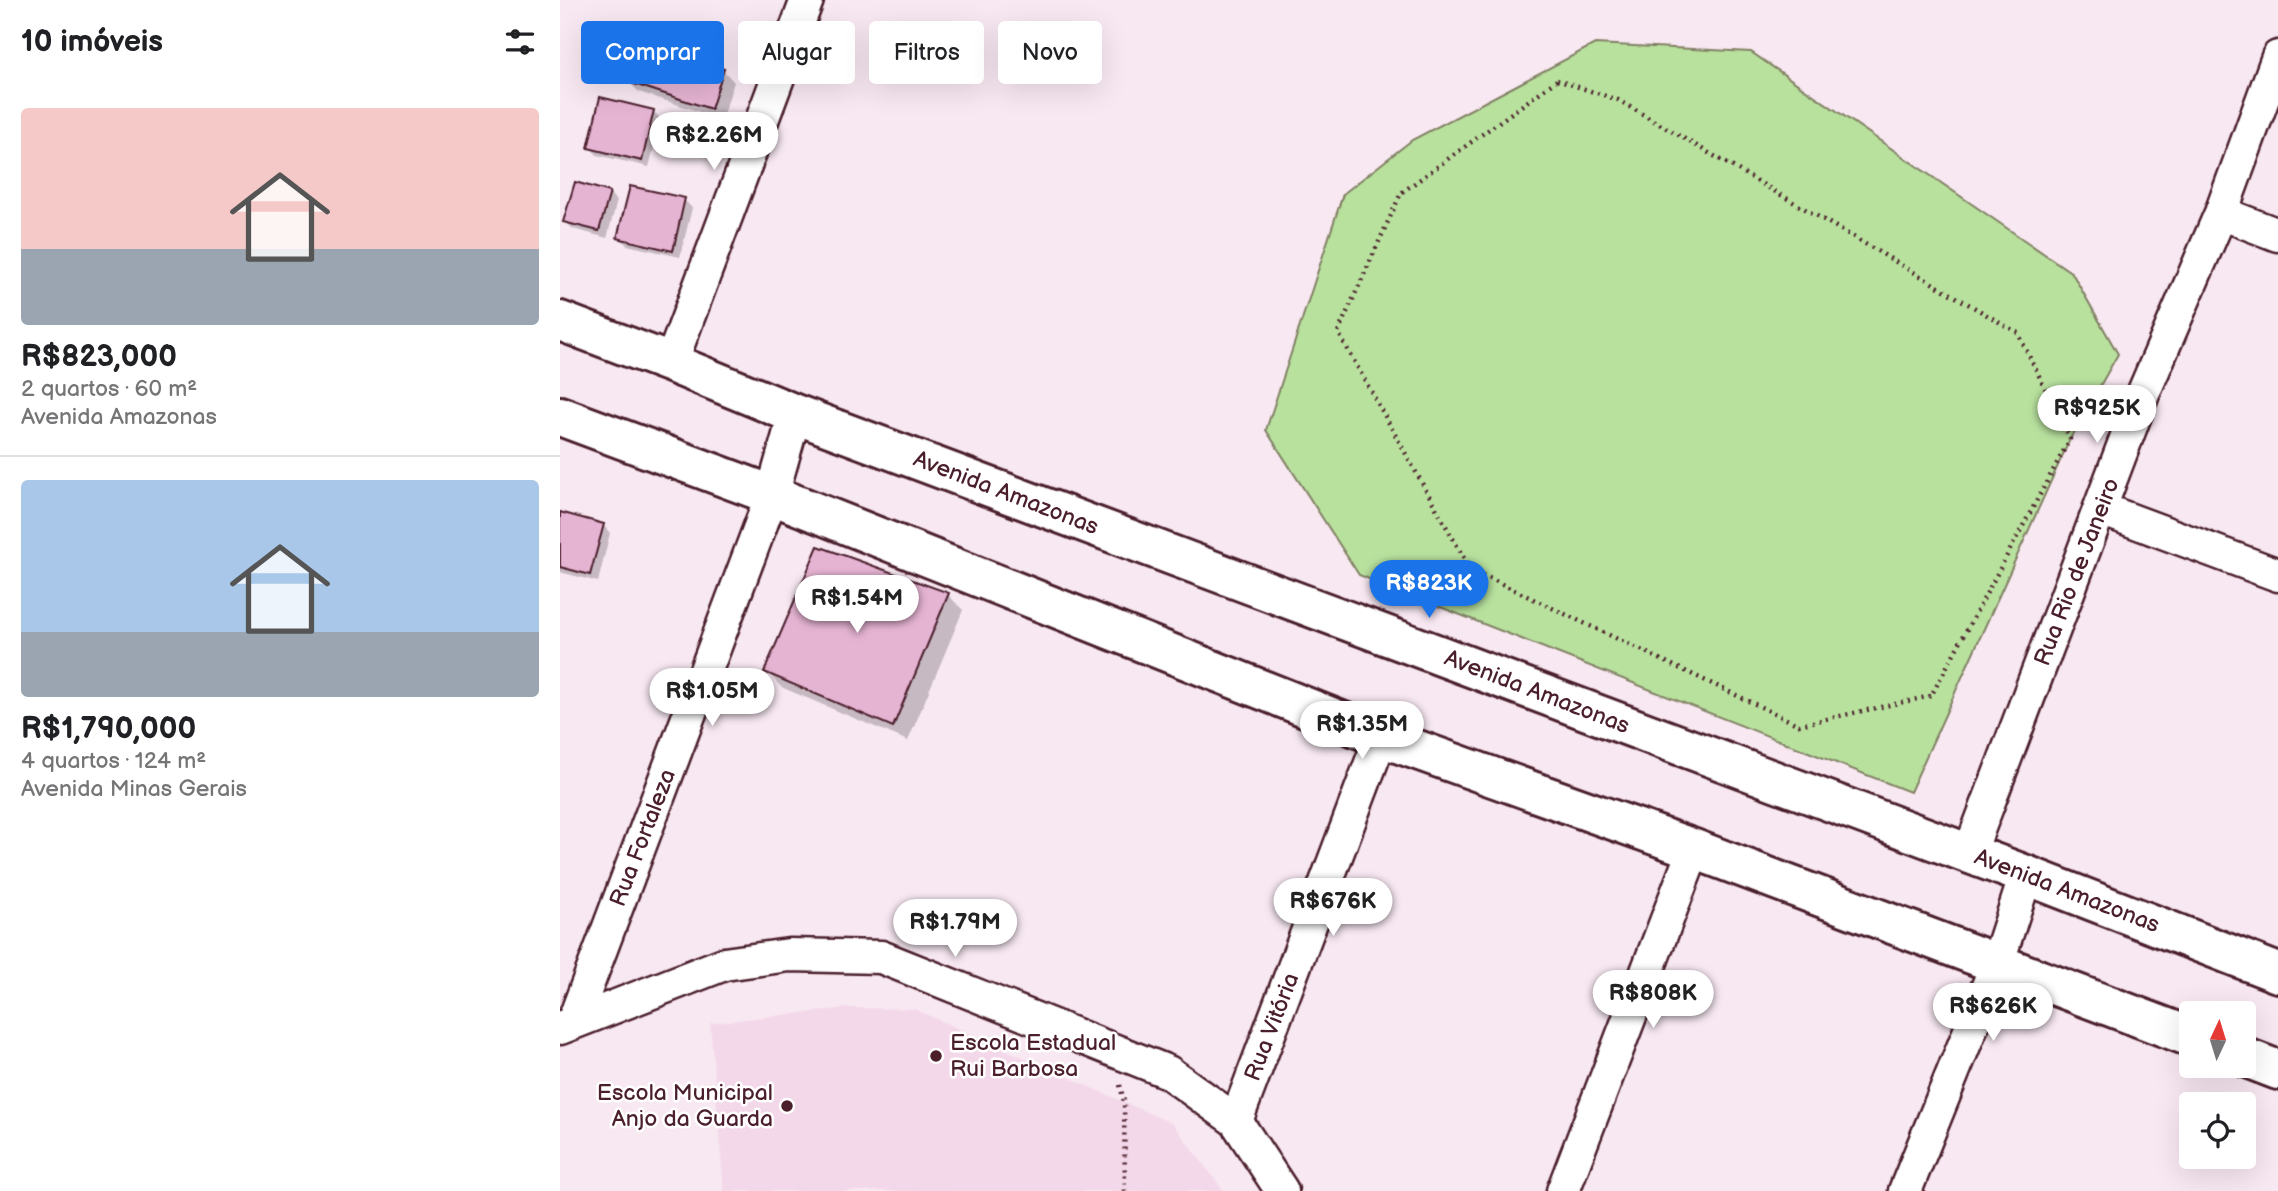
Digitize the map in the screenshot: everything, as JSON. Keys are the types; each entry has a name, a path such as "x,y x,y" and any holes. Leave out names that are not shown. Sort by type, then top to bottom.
{"street":[{"path":"671,363 807,0"},
{"name":"Rua Rio de Janeiro","path":"1969,853 2143,394 2221,213 2278,57"},
{"path":"2221,213 2278,235"},
{"name":"Avenida Amazonas","path":"560,321 795,414 1969,853 2278,973"},
{"name":"Rua Fortaleza","path":"567,1026 772,495 795,414"},
{"path":"560,416 772,495 1381,737 1694,849 2179,1032"},
{"path":"2101,509 2278,575"},
{"name":"Rua Vitória","path":"1236,1121 1381,737"},
{"path":"1563,1191 1694,849"},
{"path":"1905,1191 1997,964 2026,875"},
{"path":"567,1026 723,964 789,955 881,957 1168,1072 1236,1121 1282,1191"},
{"path":"2256,1062 2278,1070"}],"path":[{"path":"1558,80 1618,100 2018,333 2070,439 1931,696 1800,725 1470,569 1338,332 1401,193 1558,80"},
{"path":"1113,1050 1124,1102 1125,1191"}],"shaded area":[{"name":"Escola Estadual Rui Barbosa","path":"849,1008 914,1009 1173,1124 1224,1191 724,1191 710,1023"}],"green space":[{"path":"1595,44 1751,52 2072,273 2118,354 2070,439 1910,792 1359,575 1266,430 1343,194 1412,140"}],"building":[{"path":"634,84 719,84 711,109"},
{"path":"600,97 654,110 642,161 588,148"},
{"path":"575,182 610,192 599,231 563,222"},
{"path":"630,186 685,198 673,251 617,238"},
{"path":"560,512 604,524 590,575 560,567"},
{"path":"818,546 949,593 893,727 764,672"}],"place":[{"name":"Escola Estadual Rui Barbosa","path":"936,1056"},
{"name":"Escola Municipal Anjo da Guarda","path":"787,1106"}]}
